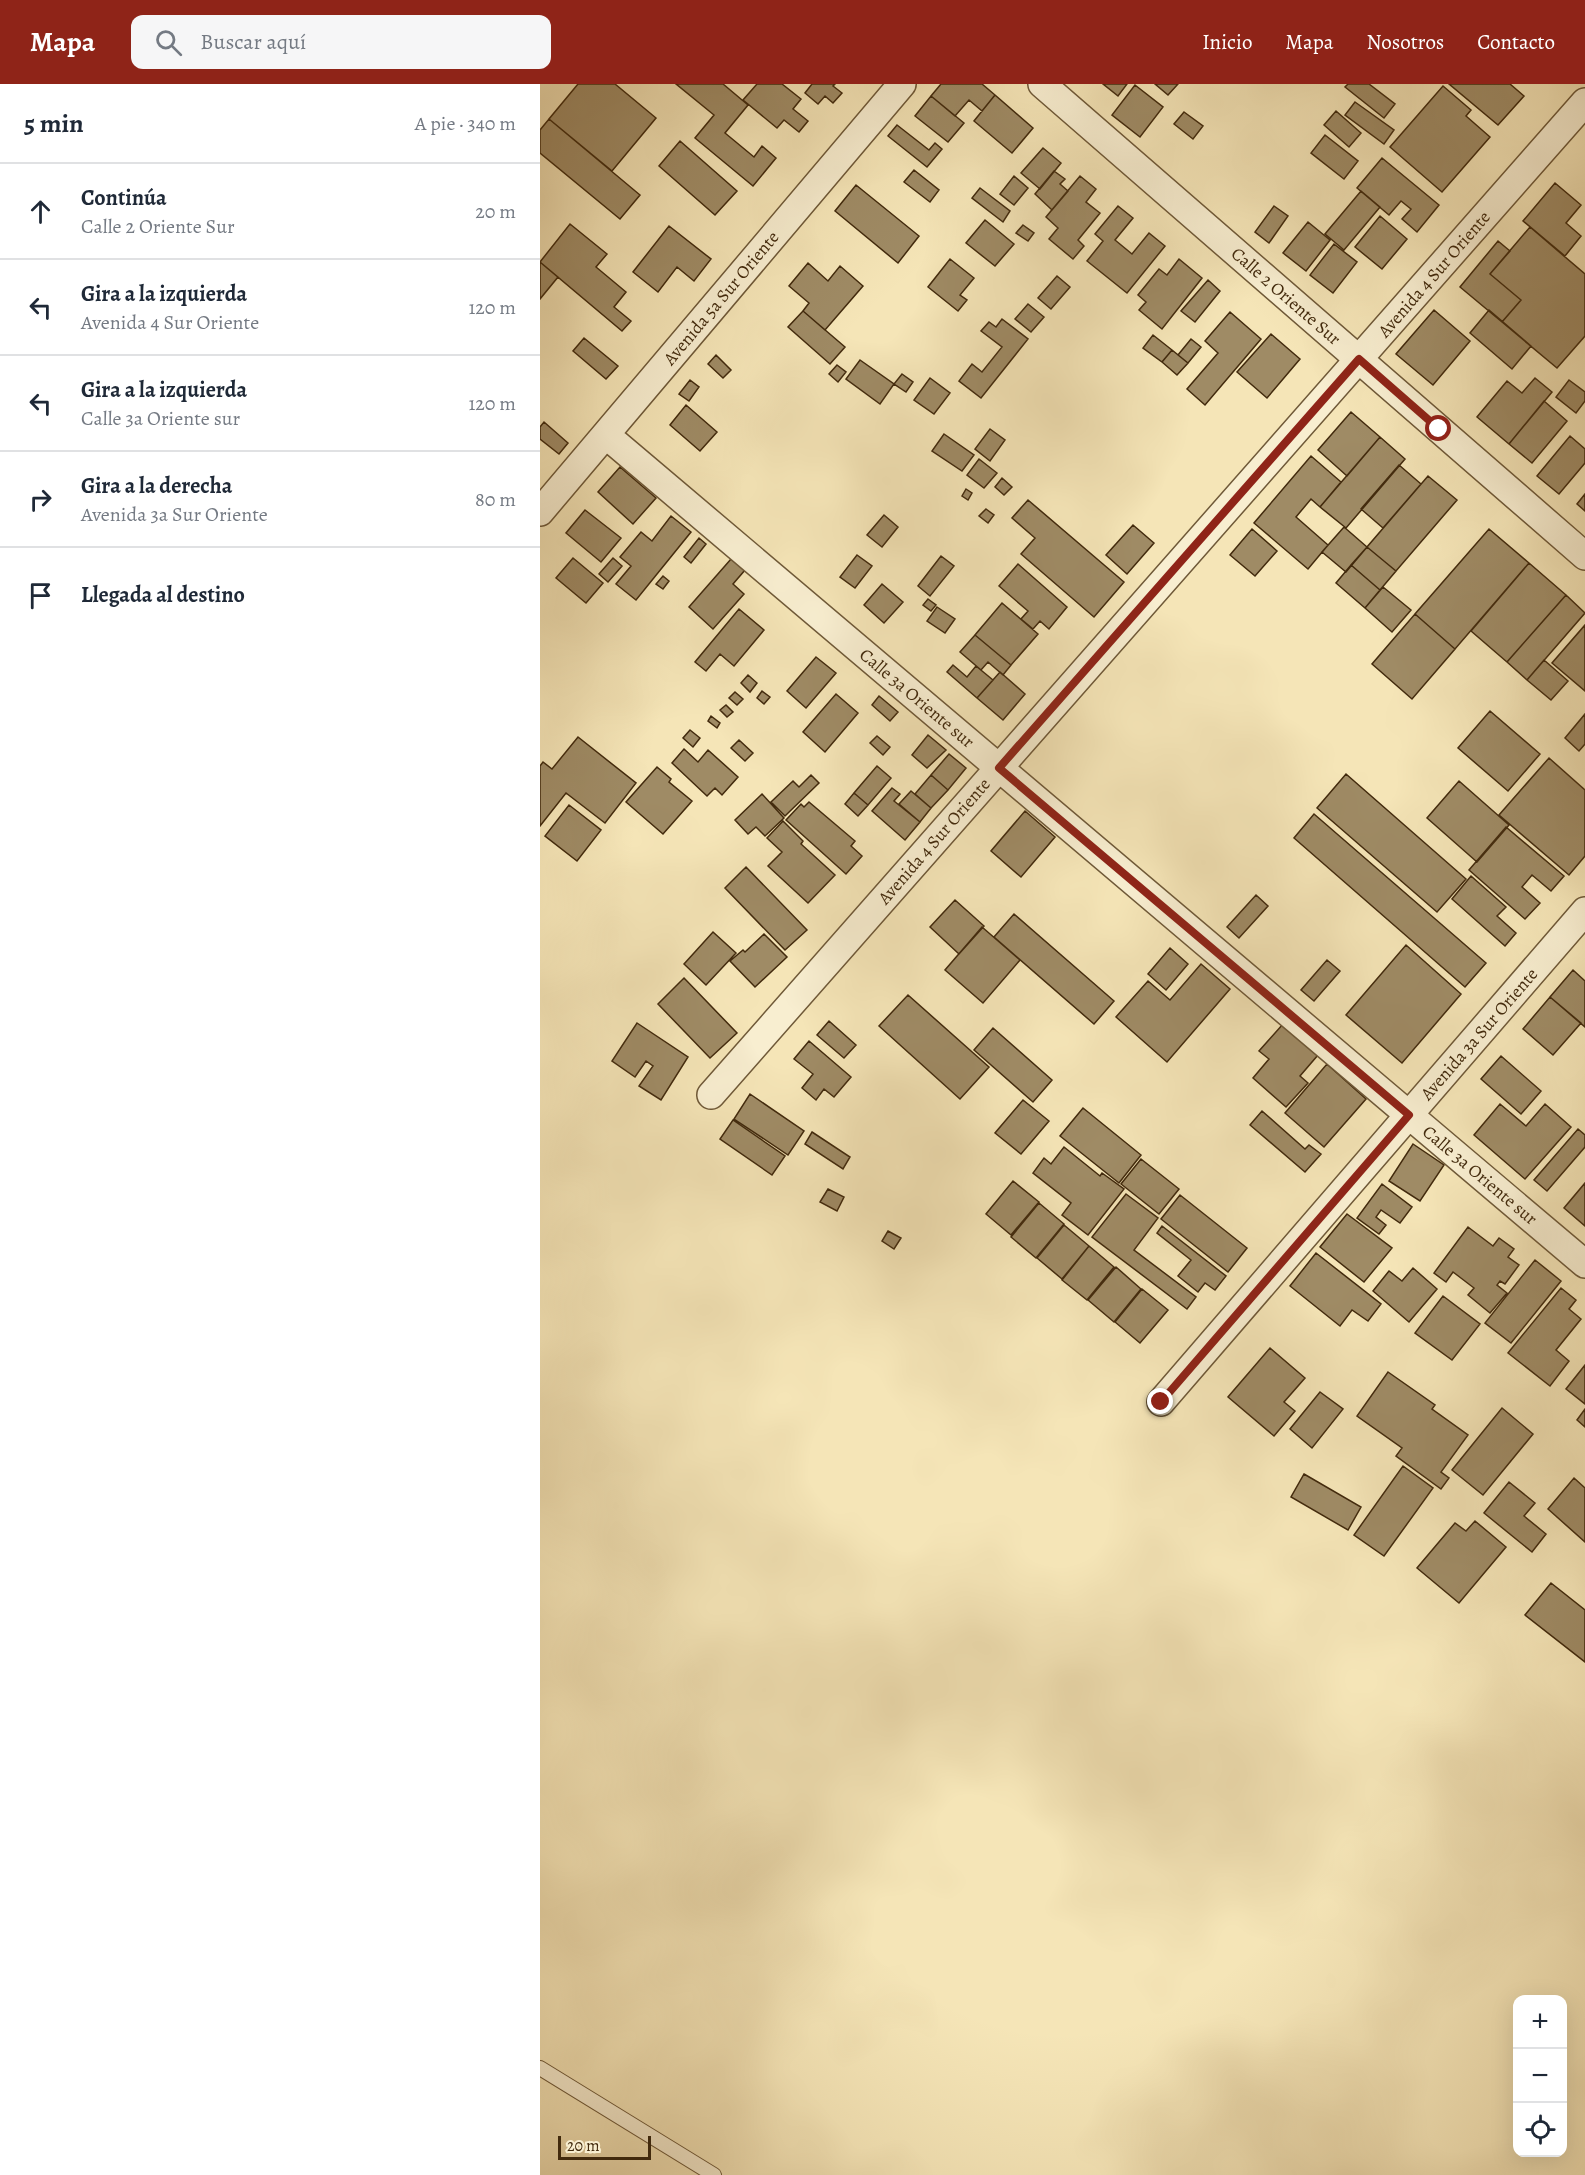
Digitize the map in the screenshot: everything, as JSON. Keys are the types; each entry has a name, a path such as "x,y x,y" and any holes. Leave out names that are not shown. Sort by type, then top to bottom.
{"street":[{"name":"Avenida 5a Sur Oriente","path":"540,512 902,84"},
{"name":"Calle 2 Oriente Sur","path":"1042,84 1585,556"},
{"name":"Avenida 4 Sur Oriente","path":"711,1095 1585,102"},
{"name":"Calle 3a Oriente sur","path":"606,435 1585,1264"},
{"name":"Avenida 3a Sur Oriente","path":"1161,1402 1585,911"}],"lane":[{"path":"540,2068 714,2175"}],"building":[{"path":"578,84 615,84 656,118 612,171 549,119"},
{"path":"676,84 723,84 748,105 725,133 754,157 762,146 776,158 753,186 695,138 714,115"},
{"path":"757,84 782,84 801,99 793,109 808,121 799,132 784,120 777,128 743,100"},
{"path":"812,84 835,84 833,86 842,93 833,103 825,96 818,104 805,93"},
{"path":"941,84 982,84 995,95 982,111 969,100 955,116 931,96"},
{"path":"1103,84 1127,84 1118,96"},
{"path":"1155,84 1178,84 1168,95"},
{"path":"1348,84 1369,84 1395,104 1384,118 1345,87"},
{"path":"1449,84 1510,84 1524,96 1498,125"},
{"path":"1135,85 1163,107 1140,137 1112,115"},
{"path":"1443,86 1471,110 1466,116 1490,137 1442,192 1390,147"},
{"path":"995,95 1033,128 1012,153 974,121"},
{"path":"931,96 964,123 948,142 915,116"},
{"path":"1355,102 1394,130 1384,144 1345,115"},
{"path":"1336,111 1361,133 1349,147 1324,125"},
{"path":"1184,112 1203,126 1193,139 1174,124"},
{"path":"549,119 640,195 620,219 540,153 540,130"},
{"path":"897,125 929,150 935,143 942,149 927,167 888,136"},
{"path":"1325,135 1358,161 1344,179 1311,153"},
{"path":"680,141 737,191 715,215 659,166"},
{"path":"1043,148 1061,163 1040,189 1021,173"},
{"path":"1382,158 1439,205 1417,232 1402,219 1411,209 1401,201 1389,215 1357,188"},
{"path":"914,170 939,190 930,202 904,182"},
{"path":"1054,171 1065,179 1060,184 1068,191 1052,210 1035,194"},
{"path":"1014,176 1028,188 1014,205 1000,194"},
{"path":"1080,176 1096,189 1086,202 1100,213 1078,240 1084,246 1073,259 1049,239 1058,228 1046,217"},
{"path":"1555,183 1581,205 1566,223 1581,236 1565,256 1523,221"},
{"path":"856,185 919,236 898,263 835,211"},
{"path":"980,188 1010,211 1003,222 972,198"},
{"path":"1361,191 1380,207 1344,250 1325,234"},
{"path":"1118,206 1133,218 1115,240 1132,254 1149,233 1165,246 1127,293 1087,261 1103,241 1095,234"},
{"path":"1274,206 1288,216 1269,243 1255,232"},
{"path":"1380,216 1407,239 1382,269 1355,247"},
{"path":"985,220 1014,244 995,266 966,243"},
{"path":"1308,222 1330,240 1306,271 1283,253"},
{"path":"570,224 607,254 596,267 626,292 614,307 631,321 622,331 540,262"},
{"path":"1023,225 1034,233 1028,241 1016,233"},
{"path":"669,226 711,259 694,281 677,267 658,292 633,272"},
{"path":"1530,227 1585,274 1585,336 1557,368 1502,322 1521,300 1490,274"},
{"path":"1498,241 1510,251 1490,274 1521,300 1502,322 1460,287"},
{"path":"1334,244 1357,262 1333,293 1310,275"},
{"path":"950,259 974,278 960,295 967,300 958,311 928,287"},
{"path":"1179,259 1202,278 1162,329 1139,310 1146,302 1138,295 1159,269 1167,275"},
{"path":"540,262 558,277 540,299"},
{"path":"808,263 828,281 840,266 863,286 825,330 803,311 809,303 789,286"},
{"path":"1057,276 1070,287 1051,309 1038,298"},
{"path":"1208,280 1220,291 1195,322 1181,311"},
{"path":"1028,304 1044,317 1031,332 1015,319"},
{"path":"1434,310 1470,341 1433,385 1396,354"},
{"path":"1489,310 1531,346 1512,369 1470,333"},
{"path":"803,311 845,347 830,364 788,327"},
{"path":"1230,312 1261,339 1205,405 1187,389 1218,353 1205,341"},
{"path":"1002,319 1028,339 981,398 959,381 972,364 982,372 1002,347 981,331 989,322 996,327"},
{"path":"1271,334 1300,359 1267,398 1237,372"},
{"path":"1153,335 1172,350 1162,362 1143,348"},
{"path":"584,338 618,366 606,379 573,351"},
{"path":"1191,339 1201,347 1188,363 1178,355"},
{"path":"1172,350 1188,363 1177,375 1162,362"},
{"path":"716,355 731,370 723,378 708,364"},
{"path":"860,360 894,384 880,404 846,379"},
{"path":"837,365 846,372 838,382 829,374"},
{"path":"902,374 913,382 906,392 894,384"},
{"path":"930,378 950,393 934,414 914,400"},
{"path":"1535,378 1552,392 1509,444 1477,417 1507,381 1522,393"},
{"path":"690,380 699,387 689,401 679,394"},
{"path":"1569,380 1585,392 1585,401 1576,413 1556,397"},
{"path":"1544,401 1567,421 1532,463 1509,444"},
{"path":"686,405 717,432 700,451 670,425"},
{"path":"1351,412 1380,437 1347,476 1318,450"},
{"path":"544,422 568,443 559,454 540,439 540,427"},
{"path":"990,429 1005,440 990,461 975,449"},
{"path":"944,434 974,455 962,471 932,451"},
{"path":"1570,436 1585,449 1585,463 1559,494 1537,476"},
{"path":"1380,437 1405,459 1346,528 1320,507"},
{"path":"1311,456 1341,482 1320,507 1311,499 1296,517 1328,545 1308,569 1254,523"},
{"path":"979,459 997,473 984,488 967,475"},
{"path":"1399,465 1421,484 1383,528 1361,509"},
{"path":"620,467 656,498 633,524 598,492"},
{"path":"1428,476 1457,500 1396,571 1367,547"},
{"path":"1002,478 1012,487 1004,495 995,487"},
{"path":"966,489 972,493 968,500 962,496"},
{"path":"1585,494 1585,511 1577,504"},
{"path":"1028,500 1124,582 1094,617 1021,554 1035,538 1012,518"},
{"path":"986,509 994,515 988,523 979,516"},
{"path":"585,510 621,538 601,562 566,533"},
{"path":"884,515 898,527 882,547 867,535"},
{"path":"671,516 691,532 636,600 616,584 631,566 620,557 641,532 652,541"},
{"path":"1133,525 1154,543 1127,574 1106,555"},
{"path":"1344,527 1367,547 1346,572 1322,552"},
{"path":"1252,529 1277,551 1255,576 1230,555"},
{"path":"1489,529 1529,563 1455,649 1415,614"},
{"path":"699,538 706,544 691,563 684,557"},
{"path":"1367,547 1396,571 1380,590 1351,565"},
{"path":"857,555 872,566 855,588 840,577"},
{"path":"941,556 954,566 930,596 918,586"},
{"path":"573,558 603,583 586,603 556,578"},
{"path":"613,558 622,566 608,582 599,574"},
{"path":"731,559 745,570 733,584 744,594 713,629 689,607"},
{"path":"1529,563 1566,595 1507,662 1471,631"},
{"path":"1018,564 1067,607 1049,629 1040,621 1033,629 1021,619 1028,611 999,586"},
{"path":"1351,565 1380,590 1365,608 1336,583"},
{"path":"663,576 669,581 663,589 656,584"},
{"path":"882,584 903,602 884,623 864,605"},
{"path":"1383,587 1411,610 1392,632 1365,608"},
{"path":"1566,595 1585,613 1527,680 1507,662"},
{"path":"928,599 936,605 931,611 923,605"},
{"path":"1002,603 1038,634 1011,665 975,635"},
{"path":"937,607 955,619 945,633 927,621"},
{"path":"739,609 764,630 734,666 720,654 706,671 695,662"},
{"path":"1415,614 1455,649 1412,699 1372,664"},
{"path":"1585,625 1585,691 1552,663"},
{"path":"975,635 1011,665 1003,675 988,662 981,670 960,652"},
{"path":"816,657 836,673 806,708 787,691"},
{"path":"1544,660 1568,681 1551,700 1527,680"},
{"path":"953,665 967,677 976,666 993,680 977,698 947,672"},
{"path":"1000,672 1025,694 1003,720 977,698"},
{"path":"748,675 757,683 750,692 741,683"},
{"path":"762,691 770,697 764,704 757,698"},
{"path":"735,692 743,699 737,705 729,698"},
{"path":"836,694 858,713 825,752 803,732"},
{"path":"879,696 898,712 890,721 872,705"},
{"path":"726,705 733,712 727,717 720,710"},
{"path":"1490,711 1540,754 1508,791 1458,748"},
{"path":"1585,714 1585,744 1579,751 1565,738"},
{"path":"711,716 720,723 717,728 708,721"},
{"path":"690,730 700,738 693,747 683,738"},
{"path":"928,735 946,750 927,768 912,755"},
{"path":"877,736 890,747 883,755 870,743"},
{"path":"578,737 636,783 605,823 566,793 540,826 540,766 543,762 552,769"},
{"path":"739,740 753,753 745,761 731,748"},
{"path":"684,749 698,762 708,750 738,777 722,795 715,788 707,796 672,763"},
{"path":"949,754 966,768 948,790 931,775"},
{"path":"1549,758 1585,790 1585,856 1569,875 1499,815"},
{"path":"877,766 891,778 868,805 854,793"},
{"path":"657,767 671,779 669,782 692,801 663,834 626,802"},
{"path":"1346,774 1466,879 1437,912 1317,808"},
{"path":"811,775 819,783 785,816 771,802 793,781 799,787"},
{"path":"931,775 948,790 931,808 915,794"},
{"path":"1459,781 1509,825 1477,862 1427,818"},
{"path":"892,788 900,794 894,801 920,822 905,840 872,811"},
{"path":"911,791 931,808 920,822 899,804"},
{"path":"854,793 868,805 858,816 845,804"},
{"path":"762,794 784,818 765,836 756,827 748,834 735,820"},
{"path":"809,802 855,841 851,846 862,856 846,874 786,820 801,804 804,807"},
{"path":"569,805 601,830 577,861 545,836"},
{"path":"1025,811 1055,837 1021,877 991,851"},
{"path":"1314,814 1486,963 1465,987 1294,838"},
{"path":"783,821 803,841 801,844 835,875 808,903 768,866 782,852 767,838"},
{"path":"1506,827 1564,876 1551,891 1532,875 1522,887 1540,903 1525,919 1469,870"},
{"path":"746,867 807,930 785,950 725,888"},
{"path":"1471,876 1506,907 1497,916 1516,933 1505,946 1452,899"},
{"path":"1256,895 1268,906 1239,938 1227,927"},
{"path":"955,900 984,926 959,954 930,927"},
{"path":"1014,914 1114,1001 1094,1024 994,937"},
{"path":"982,927 1020,960 983,1003 945,970"},
{"path":"713,932 736,953 706,985 684,964"},
{"path":"764,934 787,957 755,987 730,961 743,950 745,952"},
{"path":"1406,945 1461,994 1402,1063 1346,1015"},
{"path":"1170,948 1188,964 1166,990 1148,974"},
{"path":"1327,960 1340,971 1314,1001 1301,990"},
{"path":"1201,964 1230,989 1167,1062 1116,1017 1148,981 1170,1000"},
{"path":"1573,970 1585,981 1585,1027 1550,997"},
{"path":"684,978 737,1033 710,1058 658,1004"},
{"path":"908,995 989,1067 960,1099 879,1026"},
{"path":"1550,997 1581,1023 1553,1055 1523,1029"},
{"path":"829,1021 856,1045 844,1058 817,1035"},
{"path":"637,1023 688,1057 661,1100 639,1086 653,1066 646,1061 635,1077 612,1061"},
{"path":"1283,1024 1318,1055 1300,1076 1308,1083 1286,1107 1253,1078 1269,1059 1259,1051"},
{"path":"993,1028 1052,1080 1033,1102 974,1050"},
{"path":"809,1041 851,1077 834,1097 824,1089 816,1100 802,1088 813,1074 794,1059"},
{"path":"1501,1056 1541,1091 1521,1114 1481,1079"},
{"path":"1327,1064 1366,1099 1324,1147 1285,1113"},
{"path":"750,1094 804,1131 788,1155 734,1119"},
{"path":"1023,1100 1049,1121 1021,1154 995,1133"},
{"path":"1500,1104 1526,1126 1545,1104 1571,1127 1525,1179 1474,1135"},
{"path":"1083,1108 1141,1155 1119,1183 1060,1136"},
{"path":"1262,1111 1305,1149 1309,1145 1321,1154 1305,1172 1250,1125"},
{"path":"733,1120 785,1156 772,1175 720,1139"},
{"path":"1578,1129 1585,1135 1585,1147 1547,1191 1534,1180"},
{"path":"812,1132 850,1157 843,1169 805,1144"},
{"path":"1413,1144 1444,1165 1420,1201 1389,1181"},
{"path":"1064,1147 1100,1176 1102,1173 1124,1189 1088,1235 1062,1215 1071,1203 1033,1173 1044,1158 1051,1164"},
{"path":"1141,1159 1179,1189 1159,1214 1121,1184"},
{"path":"1013,1181 1039,1202 1011,1235 986,1214"},
{"path":"1585,1183 1585,1226 1564,1208"},
{"path":"1382,1184 1412,1207 1400,1223 1381,1210 1376,1217 1386,1225 1379,1234 1357,1218"},
{"path":"828,1189 844,1197 837,1211 820,1202"},
{"path":"1126,1194 1158,1218 1134,1250 1196,1297 1187,1309 1092,1237"},
{"path":"1180,1195 1247,1248 1228,1272 1161,1219"},
{"path":"1039,1203 1064,1224 1036,1258 1011,1237"},
{"path":"1347,1214 1392,1248 1364,1282 1320,1247"},
{"path":"1064,1225 1089,1246 1062,1279 1037,1258"},
{"path":"1162,1226 1226,1276 1215,1290 1205,1283 1198,1292 1178,1276 1191,1260 1157,1233"},
{"path":"1468,1227 1493,1246 1499,1238 1514,1249 1508,1257 1519,1265 1505,1284 1500,1281 1497,1285 1507,1293 1490,1313 1468,1295 1474,1288 1453,1272 1446,1282 1434,1273"},
{"path":"888,1231 901,1238 894,1249 882,1241"},
{"path":"1089,1246 1114,1267 1087,1300 1062,1280"},
{"path":"1316,1253 1381,1304 1368,1321 1352,1310 1340,1326 1290,1286"},
{"path":"1535,1260 1561,1281 1511,1343 1485,1323"},
{"path":"1116,1267 1141,1289 1114,1322 1088,1300"},
{"path":"1413,1268 1437,1289 1409,1322 1373,1291 1389,1271 1402,1281"},
{"path":"1561,1288 1576,1300 1569,1309 1581,1319 1556,1350 1569,1361 1550,1386 1508,1353"},
{"path":"1142,1289 1168,1310 1140,1343 1115,1322"},
{"path":"1443,1296 1480,1324 1452,1360 1415,1333"},
{"path":"1270,1348 1305,1378 1284,1402 1295,1411 1274,1436 1228,1397"},
{"path":"1585,1365 1585,1404 1566,1389"},
{"path":"1388,1372 1435,1405 1432,1409 1468,1435 1441,1472 1449,1478 1441,1489 1396,1456 1402,1448 1357,1416"},
{"path":"1320,1392 1343,1409 1312,1448 1290,1429"},
{"path":"1502,1408 1533,1434 1483,1495 1452,1470"},
{"path":"1585,1409 1585,1427 1577,1420"},
{"path":"1403,1466 1433,1488 1384,1556 1354,1535"},
{"path":"1304,1474 1361,1507 1348,1530 1291,1497"},
{"path":"1574,1478 1585,1488 1585,1542 1548,1509"},
{"path":"1509,1482 1535,1503 1524,1516 1546,1534 1532,1552 1484,1513"},
{"path":"1475,1521 1506,1547 1459,1603 1417,1568 1455,1523 1466,1531"},
{"path":"1551,1583 1585,1610 1585,1662 1525,1615"}],"route":[{"path":"1161,1402 1409,1115 999,768 1359,359 1439,429"}]}
